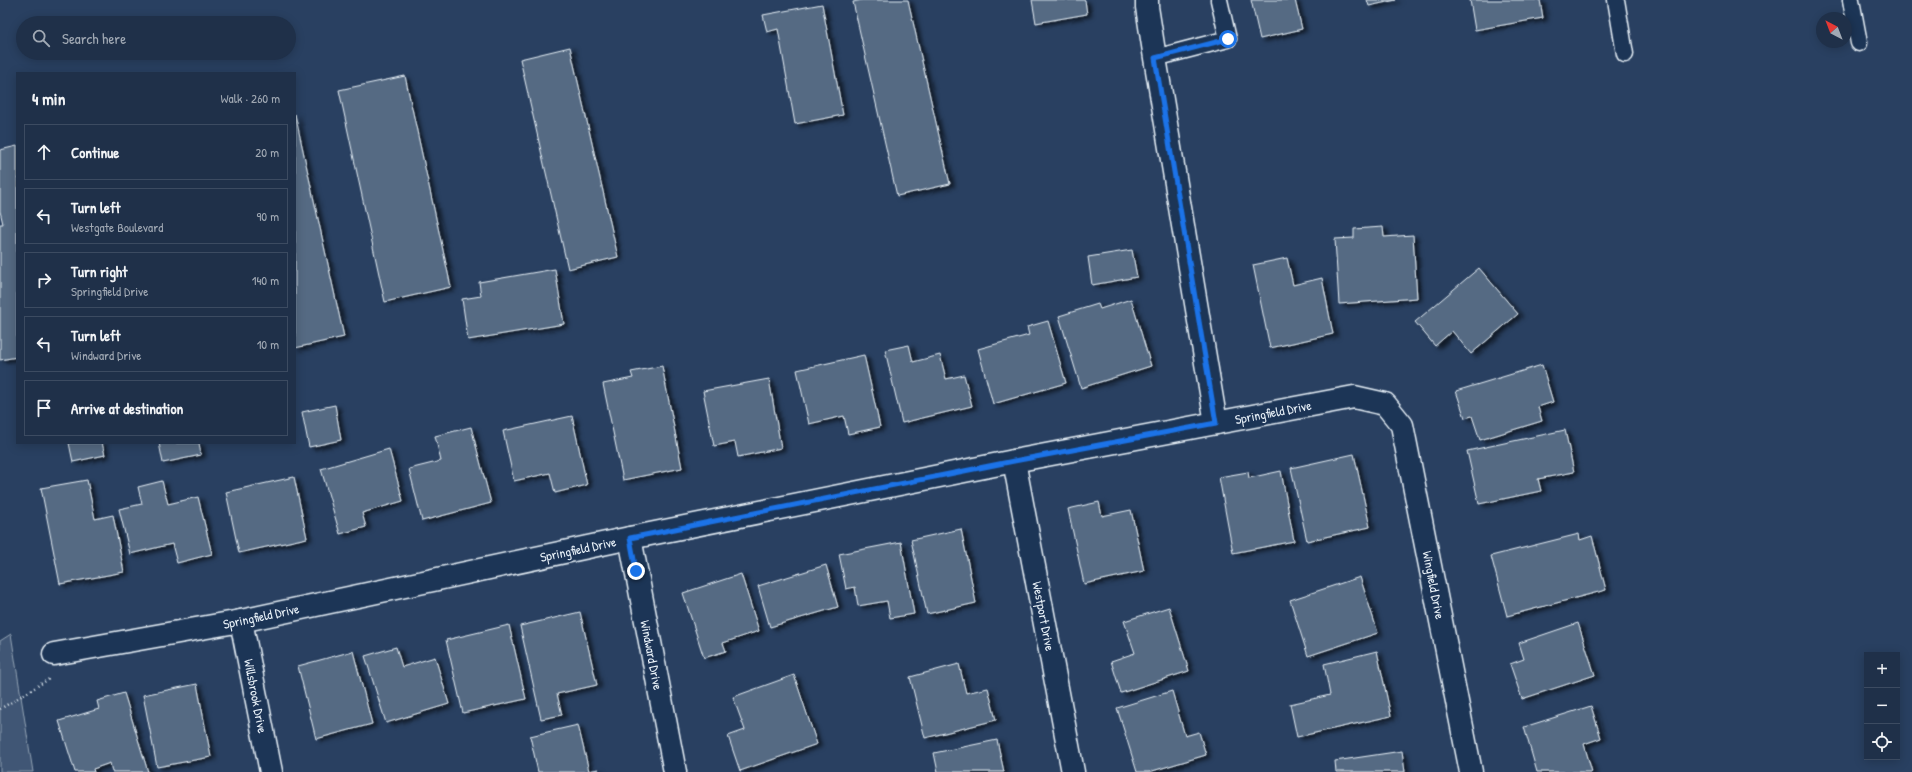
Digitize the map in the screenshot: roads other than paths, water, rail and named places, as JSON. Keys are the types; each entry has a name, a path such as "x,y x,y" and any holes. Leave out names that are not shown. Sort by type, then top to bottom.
{"street":[{"path":"1146,2 1216,423"},
{"name":"Springfield Drive","path":"54,654 240,621 630,538 1014,461 1354,397 1386,404"},
{"name":"Wingfield Drive","path":"1386,404 1402,425 1471,772"},
{"name":"Westport Drive","path":"1014,461 1073,772"},
{"name":"Windward Drive","path":"630,538 675,772"},
{"name":"Willsbrook Drive","path":"240,621 271,772"}],"lane":[{"path":"1155,58 1228,39 1219,0"},
{"path":"1616,0 1625,54"},
{"path":"1851,0 1859,43"}]}
